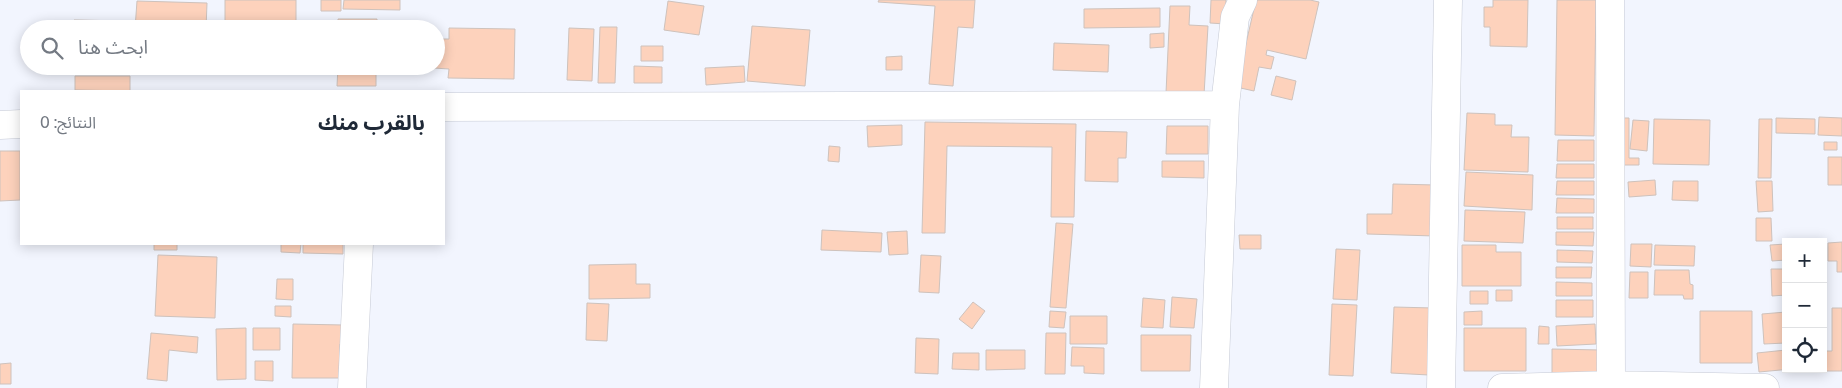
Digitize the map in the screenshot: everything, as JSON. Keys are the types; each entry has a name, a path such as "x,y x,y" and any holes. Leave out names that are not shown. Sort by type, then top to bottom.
{"street":[{"path":"1214,388 1225,105 1236,17 1243,0"},
{"path":"1441,388 1448,0"},
{"path":"1610,0 1611,385"},
{"path":"445,107 1225,105"},
{"path":"0,125 20,124"},
{"path":"352,388 359,245"},
{"path":"1502,388 1611,385 1765,388"}],"building":[{"path":"225,0 296,0 296,20 225,20"},
{"path":"321,0 341,0 341,11 321,11"},
{"path":"344,0 400,0 400,10 343,9"},
{"path":"879,0 975,0 973,28 958,27 953,86 929,84 935,6 878,2"},
{"path":"1211,0 1226,0 1225,24 1210,23"},
{"path":"1256,0 1310,0 1319,2 1306,59 1267,50 1266,55 1274,57 1271,69 1259,67 1254,91 1236,87"},
{"path":"1493,0 1528,0 1527,47 1490,46 1490,27 1484,27 1484,7 1493,7"},
{"path":"1557,0 1596,0 1594,136 1555,135"},
{"path":"137,1 207,3 206,20 136,20"},
{"path":"668,1 704,6 699,35 664,30"},
{"path":"1170,6 1190,6 1189,25 1208,26 1204,95 1166,93"},
{"path":"1160,8 1160,27 1084,28 1084,9"},
{"path":"338,19 377,19 377,20"},
{"path":"752,26 810,30 805,86 747,81"},
{"path":"600,27 617,27 615,83 598,83"},
{"path":"449,28 515,29 514,79 448,78 449,69 445,69 445,39 449,39"},
{"path":"569,28 594,29 592,81 567,80"},
{"path":"1164,33 1164,47 1150,48 1150,34"},
{"path":"1054,43 1109,45 1108,72 1053,70"},
{"path":"641,46 663,46 663,61 641,61"},
{"path":"902,56 902,70 886,70 886,57"},
{"path":"634,66 662,67 662,83 634,83"},
{"path":"744,66 745,82 706,85 705,68"},
{"path":"338,75 376,75 376,86 337,86"},
{"path":"75,76 130,76 130,90 75,90"},
{"path":"1276,76 1296,81 1292,100 1271,95"},
{"path":"1467,113 1495,114 1495,125 1512,125 1511,137 1529,137 1528,172 1464,170"},
{"path":"1819,117 1842,118 1842,136 1818,135"},
{"path":"1619,118 1629,118 1629,158 1639,158 1639,165 1619,165"},
{"path":"1776,118 1815,119 1815,134 1776,133"},
{"path":"1654,119 1710,120 1709,165 1653,164"},
{"path":"1759,119 1772,119 1771,178 1758,178"},
{"path":"1633,120 1649,121 1647,151 1630,149"},
{"path":"925,122 1076,124 1074,217 1051,217 1052,147 947,146 945,233 922,233"},
{"path":"902,125 902,145 868,147 867,126"},
{"path":"1167,126 1208,126 1208,154 1166,154"},
{"path":"1086,131 1127,132 1126,158 1118,158 1118,182 1085,181"},
{"path":"1558,140 1594,140 1594,161 1557,161"},
{"path":"1824,142 1837,142 1837,150 1824,150"},
{"path":"829,146 840,147 839,162 828,161"},
{"path":"0,151 20,151 20,200 0,201"},
{"path":"1828,157 1842,157 1842,185 1828,185"},
{"path":"1162,161 1204,161 1204,178 1162,177"},
{"path":"1557,164 1594,164 1594,178 1556,178"},
{"path":"1466,172 1533,175 1532,210 1464,206"},
{"path":"1655,180 1656,195 1629,197 1628,182"},
{"path":"1557,181 1594,181 1594,195 1556,195"},
{"path":"1673,181 1698,181 1698,201 1672,200"},
{"path":"1756,181 1772,181 1773,211 1758,212"},
{"path":"1393,184 1436,185 1435,236 1367,234 1367,214 1392,214"},
{"path":"1557,198 1594,199 1594,213 1556,213"},
{"path":"1465,210 1525,212 1523,243 1464,241"},
{"path":"1557,217 1593,217 1593,229 1557,229"},
{"path":"1756,218 1771,218 1772,241 1756,241"},
{"path":"1056,223 1073,224 1066,308 1050,307"},
{"path":"822,230 882,233 881,252 821,250"},
{"path":"907,231 908,254 889,255 887,232"},
{"path":"1556,232 1594,232 1593,246 1556,245"},
{"path":"1239,235 1261,235 1261,249 1240,249"},
{"path":"1842,242 1842,272 1837,272 1837,261 1828,261 1828,243"},
{"path":"1631,244 1652,244 1651,267 1630,266"},
{"path":"1782,244 1782,260 1772,261 1770,245"},
{"path":"154,245 177,245 177,250 154,250"},
{"path":"281,245 301,245 300,253 281,252"},
{"path":"303,245 343,245 343,254 303,253"},
{"path":"1462,245 1496,245 1496,252 1521,252 1521,286 1462,286"},
{"path":"1655,245 1695,246 1694,266 1654,265"},
{"path":"1336,249 1360,250 1357,300 1333,299"},
{"path":"1557,250 1593,251 1592,263 1557,262"},
{"path":"158,255 217,257 215,318 155,316"},
{"path":"921,255 941,256 939,293 919,292"},
{"path":"636,264 636,284 650,284 650,298 589,299 589,265"},
{"path":"1556,267 1592,267 1591,278 1556,278"},
{"path":"1771,269 1782,269 1782,295 1772,296"},
{"path":"1655,270 1689,270 1690,284 1693,285 1693,299 1684,299 1683,295 1654,295"},
{"path":"1630,272 1648,272 1648,298 1629,298"},
{"path":"277,279 293,279 293,300 276,299"},
{"path":"1556,282 1592,283 1592,296 1556,296"},
{"path":"1496,290 1512,290 1512,301 1496,301"},
{"path":"1470,291 1488,291 1488,304 1470,304"},
{"path":"1172,297 1197,299 1194,328 1170,327"},
{"path":"1143,298 1165,300 1163,328 1141,327"},
{"path":"1556,300 1593,300 1593,317 1556,317"},
{"path":"973,302 985,311 972,329 959,319"},
{"path":"587,303 609,304 607,341 586,340"},
{"path":"1332,304 1357,305 1353,376 1329,375"},
{"path":"275,306 291,306 291,317 275,316"},
{"path":"1394,307 1433,308 1429,375 1391,373"},
{"path":"1832,308 1842,308 1842,371 1827,371 1827,351 1832,351"},
{"path":"1050,311 1066,312 1064,328 1049,327"},
{"path":"1482,311 1482,325 1464,325 1464,312"},
{"path":"1700,311 1752,311 1752,363 1700,363"},
{"path":"1782,312 1782,343 1764,344 1762,314"},
{"path":"1070,316 1107,316 1107,344 1070,344"},
{"path":"293,324 344,325 344,344 340,344 339,378 292,378"},
{"path":"1595,324 1596,344 1557,346 1556,326"},
{"path":"1539,326 1549,327 1549,344 1538,344"},
{"path":"246,328 246,379 217,380 216,329"},
{"path":"253,328 280,328 280,350 253,350"},
{"path":"1464,328 1526,328 1526,371 1464,371"},
{"path":"151,333 198,337 197,353 169,350 167,381 147,379"},
{"path":"1046,333 1066,333 1065,374 1045,374"},
{"path":"1141,335 1191,335 1190,371 1141,371"},
{"path":"916,338 939,339 938,374 915,373"},
{"path":"1072,347 1104,348 1104,374 1084,373 1084,366 1071,366"},
{"path":"1552,349 1601,350 1600,376 1552,375"},
{"path":"986,350 1025,350 1025,369 986,370"},
{"path":"1782,350 1782,370 1759,372 1757,353"},
{"path":"953,353 979,353 979,370 952,369"},
{"path":"255,361 273,361 273,381 255,380"},
{"path":"11,363 11,384 0,384 0,364"}]}
